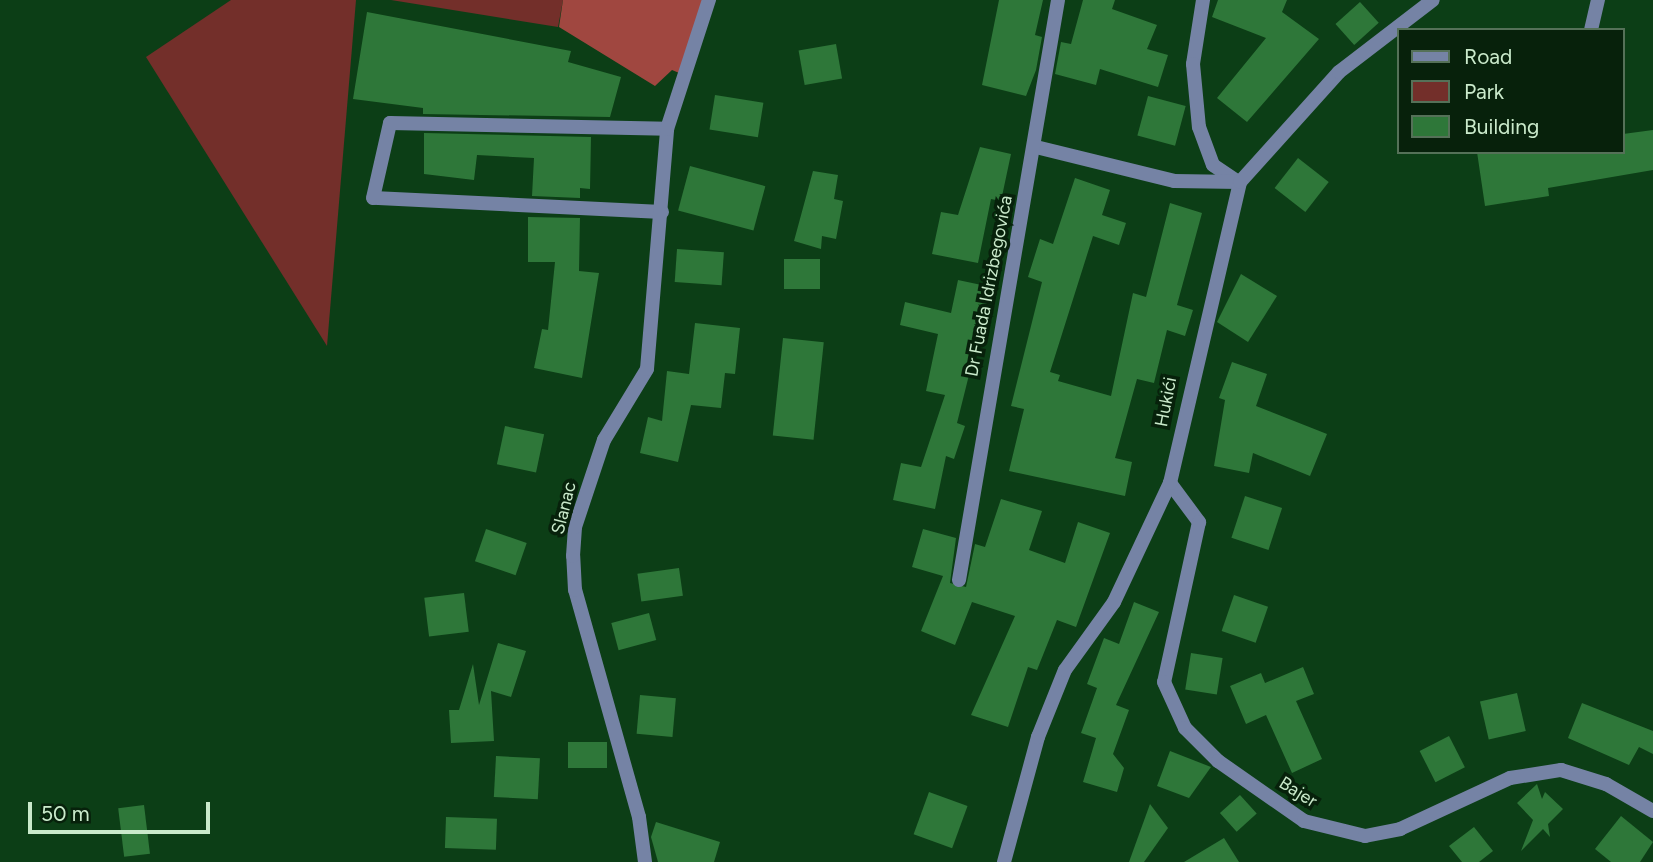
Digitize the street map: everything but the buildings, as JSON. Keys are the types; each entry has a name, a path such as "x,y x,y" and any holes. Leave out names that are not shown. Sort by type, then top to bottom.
{"street":[{"name":"Slanac","path":"645,862 639,817 575,590 575,527 600,451 647,369 667,130 709,0"},
{"name":"Dr Fuada Idrizbegovića","path":"959,580 1036,147 1058,0"},
{"path":"1203,0 1193,64 1199,127 1213,164 1240,183"},
{"name":"Hukići","path":"1004,862 1038,737 1065,670 1114,602 1170,483 1240,183 1339,72 1433,0"},
{"path":"1591,28 1598,0"},
{"path":"662,212 373,198 390,123 667,130"},
{"path":"1036,147 1174,181 1240,183"},
{"name":"Bajer","path":"1170,483 1199,522 1164,681 1185,728 1218,761 1304,821 1365,836 1400,829 1510,778 1561,770 1606,784 1653,811"}],"green space":[{"path":"231,0 356,0 327,346 146,57"},
{"path":"391,0 563,0 558,27"}],"shaded area":[{"path":"563,0 709,0 684,75 672,70 655,86 559,27"}]}
